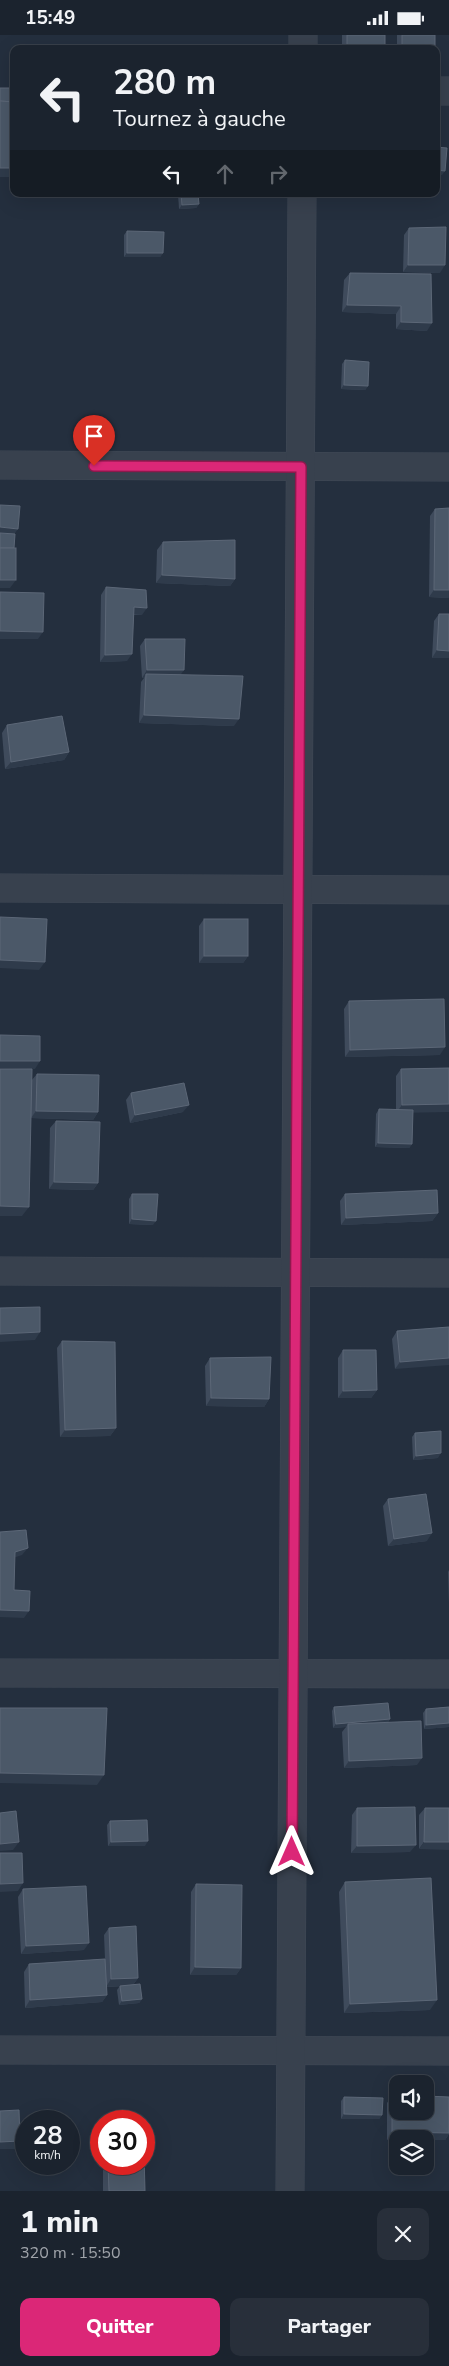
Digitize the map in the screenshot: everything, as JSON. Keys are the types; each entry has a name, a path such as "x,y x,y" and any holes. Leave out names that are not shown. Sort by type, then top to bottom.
{"street":[{"path":"290,2191 302,197"},
{"path":"0,465 449,467"},
{"path":"0,888 449,890"},
{"path":"0,1271 449,1273"},
{"path":"0,1673 449,1674"},
{"path":"0,2050 449,2051"}],"building":[{"path":"347,35 385,35 385,45 347,45"},
{"path":"402,35 435,35 435,45 402,45"},
{"path":"0,88 10,88 10,102 0,101"},
{"path":"0,101 10,102 10,168 0,168"},
{"path":"440,147 447,148 445,171 440,170"},
{"path":"181,197 198,197 199,204 182,205"},
{"path":"446,227 445,265 408,265 409,228"},
{"path":"127,231 164,232 163,253 127,253"},
{"path":"350,273 431,274 432,323 401,322 401,306 347,305"},
{"path":"345,360 369,362 368,386 344,385"},
{"path":"0,505 20,506 18,529 0,527"},
{"path":"449,508 449,590 434,590 435,509"},
{"path":"0,533 15,534 14,548 0,548"},
{"path":"235,540 235,579 162,575 163,542"},
{"path":"0,548 16,548 16,580 0,580"},
{"path":"106,587 146,590 147,608 134,607 132,654 105,655"},
{"path":"0,592 44,593 43,632 0,631"},
{"path":"439,614 449,614 449,651 437,650"},
{"path":"145,639 185,639 184,670 147,670"},
{"path":"146,674 243,676 239,719 144,715"},
{"path":"62,716 69,752 11,762 7,725"},
{"path":"0,917 47,919 45,962 0,960"},
{"path":"204,919 248,919 248,956 204,956"},
{"path":"444,999 445,1047 350,1050 349,1001"},
{"path":"0,1035 40,1036 40,1061 0,1061"},
{"path":"449,1068 449,1104 402,1105 401,1069"},
{"path":"0,1069 32,1069 29,1207 0,1206"},
{"path":"37,1074 99,1075 98,1112 36,1111"},
{"path":"184,1083 189,1105 135,1115 131,1093"},
{"path":"379,1109 413,1110 412,1144 378,1143"},
{"path":"56,1121 100,1122 98,1183 54,1182"},
{"path":"437,1190 438,1213 346,1218 345,1194"},
{"path":"132,1194 158,1194 156,1221 132,1219"},
{"path":"40,1307 40,1332 0,1334 0,1308"},
{"path":"449,1327 449,1358 400,1362 397,1331"},
{"path":"62,1341 115,1342 116,1428 65,1430"},
{"path":"343,1350 376,1350 377,1390 343,1391"},
{"path":"271,1357 269,1399 211,1398 210,1358"},
{"path":"441,1431 441,1453 416,1456 415,1433"},
{"path":"426,1494 432,1533 394,1539 388,1499"},
{"path":"26,1530 28,1548 15,1552 14,1590 30,1591 29,1611 0,1610 0,1532"},
{"path":"388,1703 390,1719 336,1724 334,1707"},
{"path":"449,1707 449,1723 426,1725 426,1709"},
{"path":"0,1708 107,1708 104,1775 0,1773"},
{"path":"421,1721 422,1758 349,1761 348,1724"},
{"path":"415,1807 416,1845 357,1846 357,1808"},
{"path":"425,1808 449,1808 449,1842 424,1842"},
{"path":"16,1811 19,1842 0,1844 0,1813"},
{"path":"147,1820 148,1841 111,1842 110,1821"},
{"path":"0,1853 22,1853 23,1883 0,1884"},
{"path":"431,1878 437,2000 350,2004 345,1882"},
{"path":"196,1884 242,1885 241,1968 195,1967"},
{"path":"86,1886 89,1943 26,1946 23,1889"},
{"path":"136,1926 138,1978 111,1979 109,1928"},
{"path":"105,1959 107,1995 30,2000 29,1964"},
{"path":"140,1984 142,1999 122,2001 120,1986"},
{"path":"434,2096 449,2097 449,2133 434,2133 434,2130 392,2130 392,2120 434,2120"},
{"path":"344,2097 383,2098 382,2115 344,2114"},
{"path":"15,2110 15,2141 0,2142 0,2111"},
{"path":"108,2175 145,2175 145,2191 109,2191"}],"route":[{"path":"94,466 301,467 292,1852"}]}
